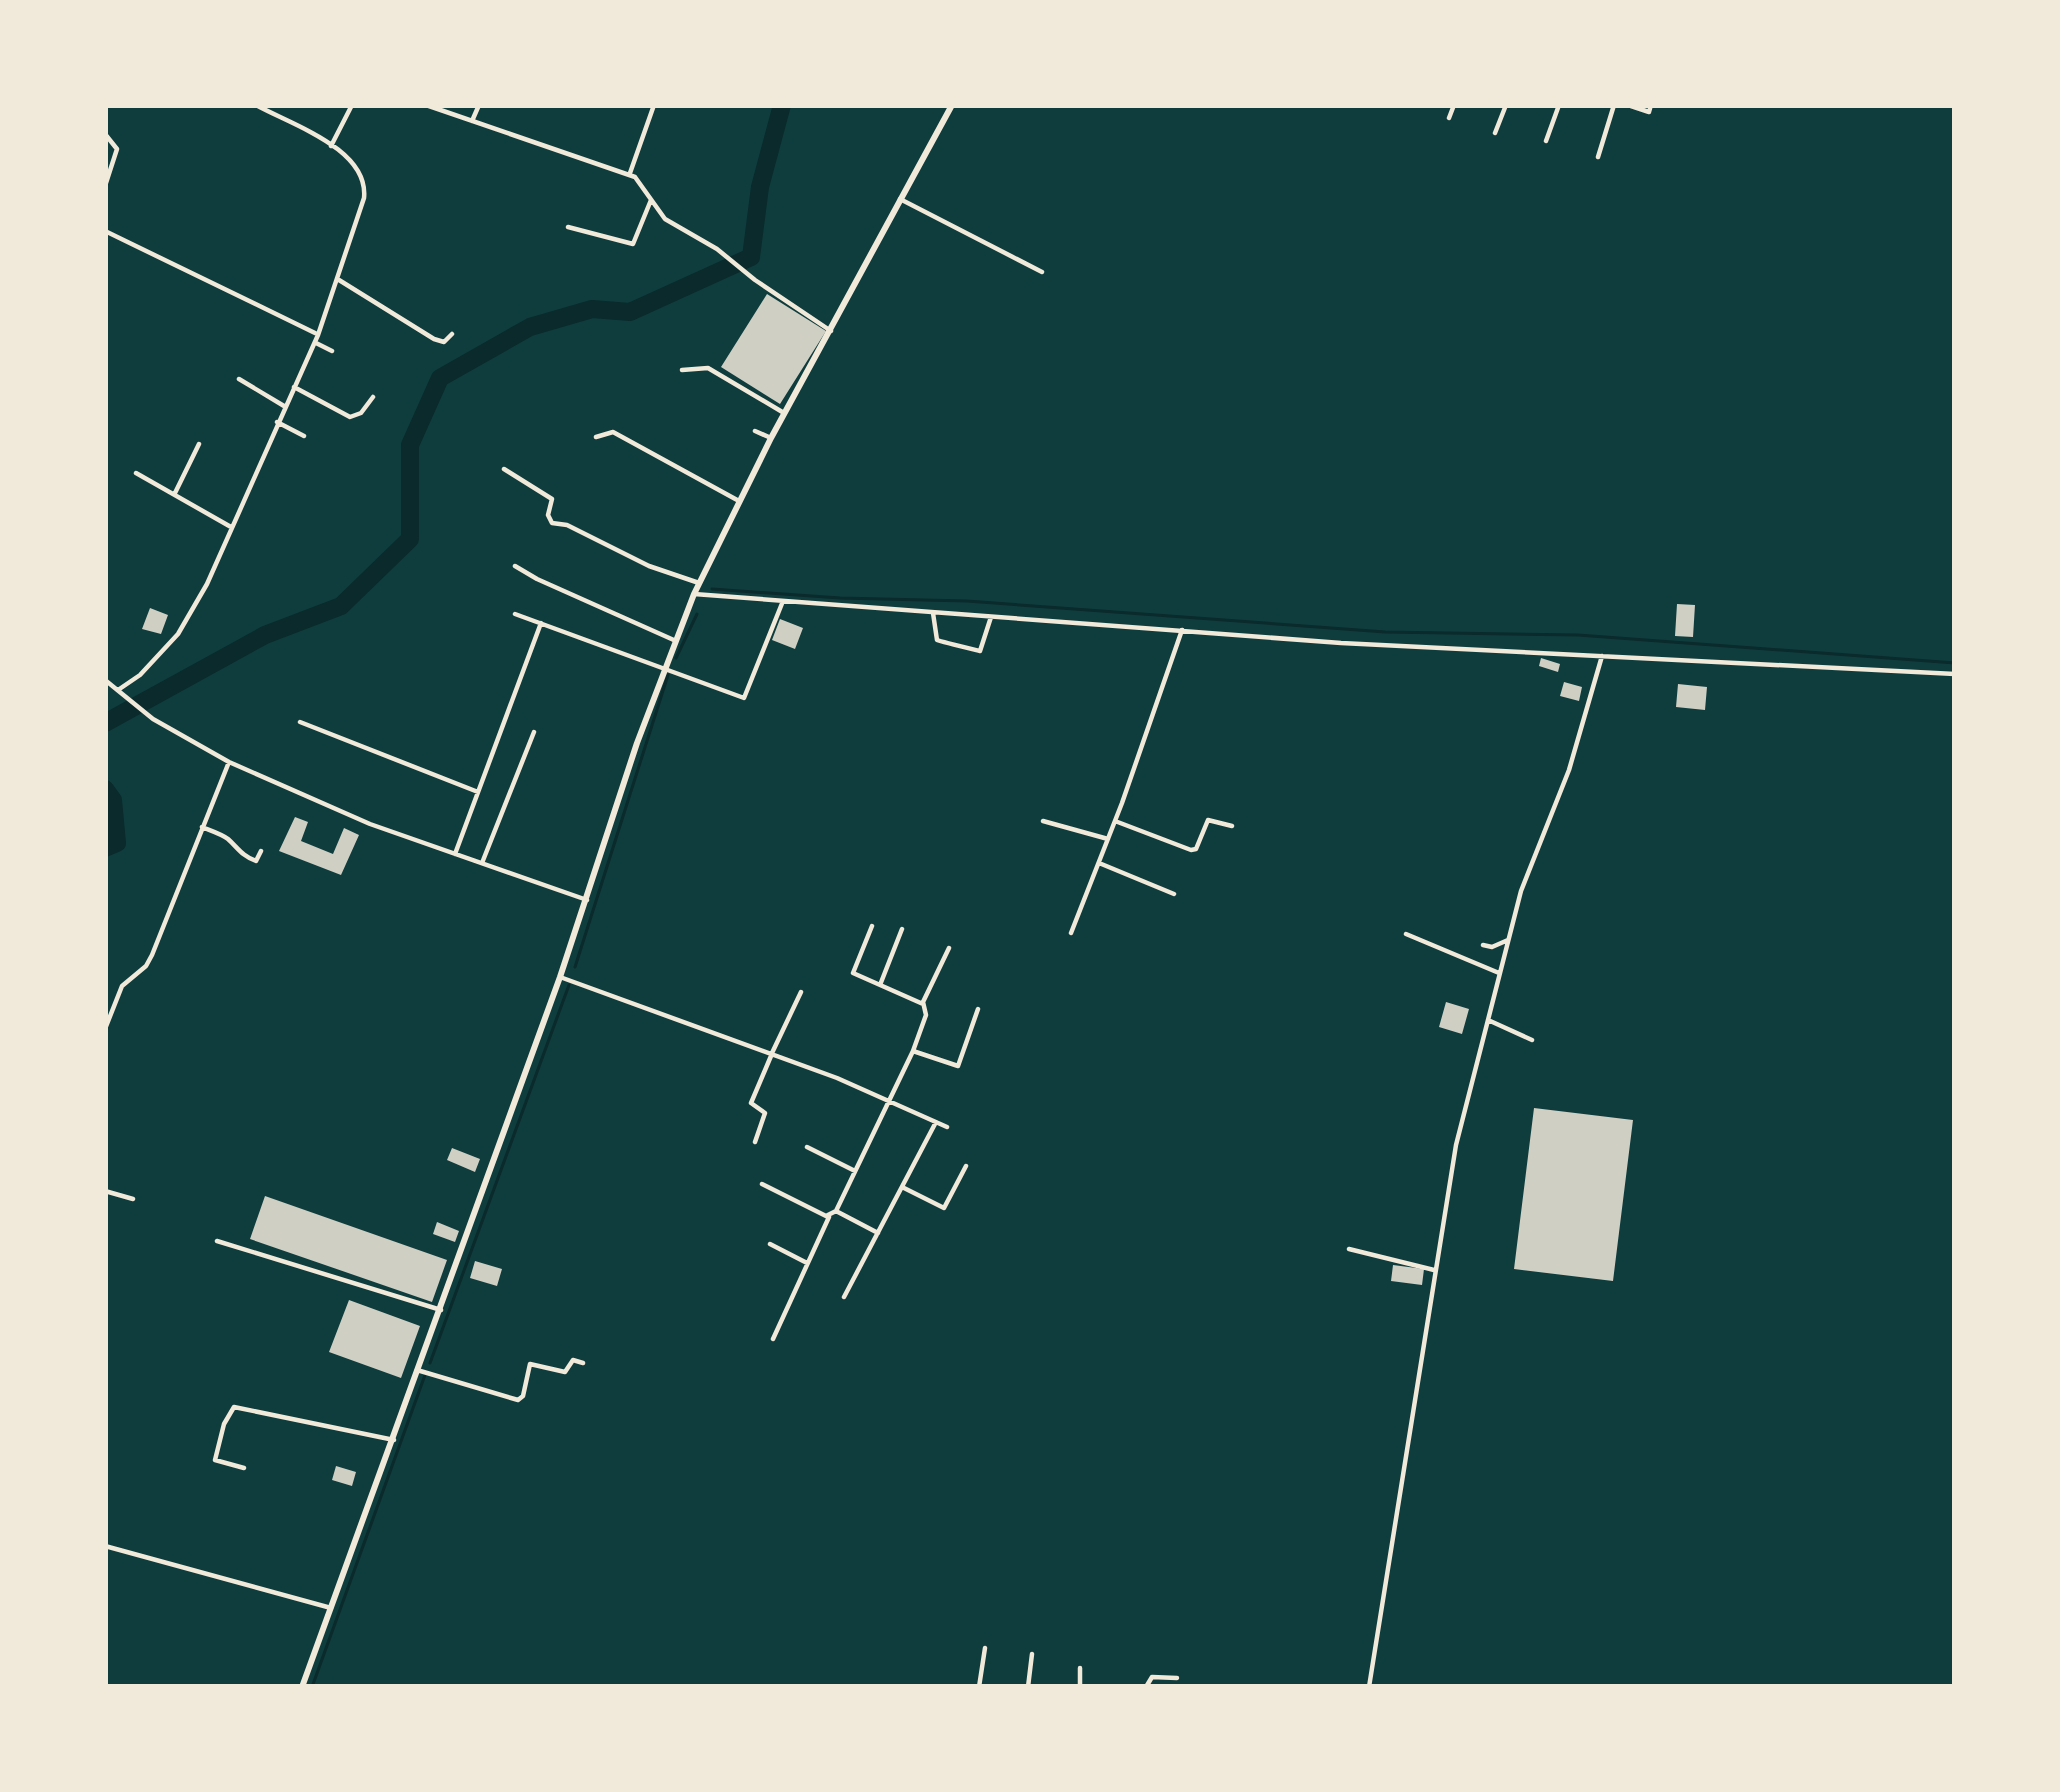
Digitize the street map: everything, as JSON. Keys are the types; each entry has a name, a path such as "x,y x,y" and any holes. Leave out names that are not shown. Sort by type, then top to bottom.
{"street":[{"path":"118,690 140,675 178,634 207,584 339,280 365,182 360,171 331,146 256,105"},
{"path":"331,146 352,105"},
{"path":"426,105 630,175 665,219 831,331"},
{"path":"472,122 478,105"},
{"path":"630,175 654,105"},
{"path":"302,1687 694,594 771,438 952,105"},
{"path":"1449,118 1454,105"},
{"path":"1495,133 1505,105"},
{"path":"1546,141 1558,105"},
{"path":"1598,157 1615,105"},
{"path":"1628,105 1649,112 1651,105"},
{"path":"105,134 117,149 105,186"},
{"path":"900,199 1042,272"},
{"path":"568,226 633,244 651,200"},
{"path":"105,231 316,338 332,351"},
{"path":"339,280 434,339 444,342 452,334"},
{"path":"682,370 707,368 785,413"},
{"path":"239,379 284,406"},
{"path":"293,387 350,417 361,413 373,397"},
{"path":"277,422 304,436"},
{"path":"755,431 771,438"},
{"path":"596,437 613,432 739,501"},
{"path":"175,493 199,444"},
{"path":"503,469 552,499 548,515 552,523 567,525 649,566 699,583"},
{"path":"136,473 231,527"},
{"path":"515,566 676,641"},
{"path":"694,594 1341,644 1955,674"},
{"path":"514,614 744,698 783,601"},
{"path":"933,612 937,640 980,651 992,616"},
{"path":"455,854 541,622"},
{"path":"1071,933 1182,630"},
{"path":"1370,1687 1456,1145 1521,891 1578,743 1602,656"},
{"path":"105,680 153,719 230,762 370,824 587,899"},
{"path":"300,722 478,792"},
{"path":"482,863 534,732"},
{"path":"105,1029 122,986 152,955 230,762"},
{"path":"1115,821 1191,850 1196,849 1208,820 1232,826"},
{"path":"1042,821 1108,838"},
{"path":"202,827 229,839 234,849 252,861 261,850"},
{"path":"1099,863 1174,894"},
{"path":"872,926 853,973 923,1004"},
{"path":"880,986 902,929"},
{"path":"1406,934 1499,974"},
{"path":"1484,945 1508,940"},
{"path":"773,1339 829,1217 891,1101 926,1015 923,1004 949,948"},
{"path":"560,977 772,1054 947,1127"},
{"path":"755,1142 765,1113 751,1103 800,992"},
{"path":"913,1051 958,1066 978,1009"},
{"path":"1488,1020 1532,1040"},
{"path":"844,1297 936,1122"},
{"path":"807,1148 855,1172"},
{"path":"902,1187 944,1208 966,1166"},
{"path":"762,1184 829,1217"},
{"path":"105,1191 133,1199"},
{"path":"836,1211 878,1233"},
{"path":"217,1241 440,1310"},
{"path":"770,1244 809,1264"},
{"path":"1349,1249 1434,1270"},
{"path":"417,1370 518,1400 524,1394 528,1365 565,1372 573,1360 583,1363"},
{"path":"244,1468 215,1460 224,1424 234,1407 394,1441"},
{"path":"105,1546 333,1609"},
{"path":"979,1687 985,1648"},
{"path":"1028,1687 1032,1654"},
{"path":"1080,1668 1080,1687"},
{"path":"1146,1687 1152,1677 1177,1678"}],"building":[{"path":"767,294 826,331 780,404 721,367"},
{"path":"1677,604 1695,605 1693,637 1675,636"},
{"path":"150,608 168,615 161,634 142,629"},
{"path":"780,619 803,628 795,649 772,640"},
{"path":"1541,658 1560,664 1558,672 1539,666"},
{"path":"1564,682 1582,687 1579,701 1560,696"},
{"path":"1678,684 1707,687 1705,710 1676,707"},
{"path":"295,817 308,822 301,841 333,854 344,828 359,835 341,875 279,851"},
{"path":"1446,1002 1469,1009 1462,1034 1439,1027"},
{"path":"1534,1108 1633,1120 1613,1281 1514,1269"},
{"path":"452,1148 480,1159 475,1172 447,1160"},
{"path":"265,1196 447,1260 432,1302 250,1239"},
{"path":"437,1222 459,1231 455,1242 433,1234"},
{"path":"475,1261 502,1269 497,1286 470,1278"},
{"path":"1393,1265 1424,1269 1422,1285 1391,1281"},
{"path":"349,1300 420,1326 401,1378 329,1352"},
{"path":"336,1466 356,1472 352,1486 332,1480"}],"waterway":[{"path":"105,723 265,635 341,606 410,539 410,445 440,378 530,327 592,309 630,312 751,257 760,187 782,105"},
{"path":"712,589 967,601 1385,632 1578,635 1955,663"},
{"path":"676,658 697,614"},
{"path":"575,967 668,675"},
{"path":"105,789 113,800 117,843 105,848"},
{"path":"430,1363 569,985"},
{"path":"312,1687 425,1375"}]}
